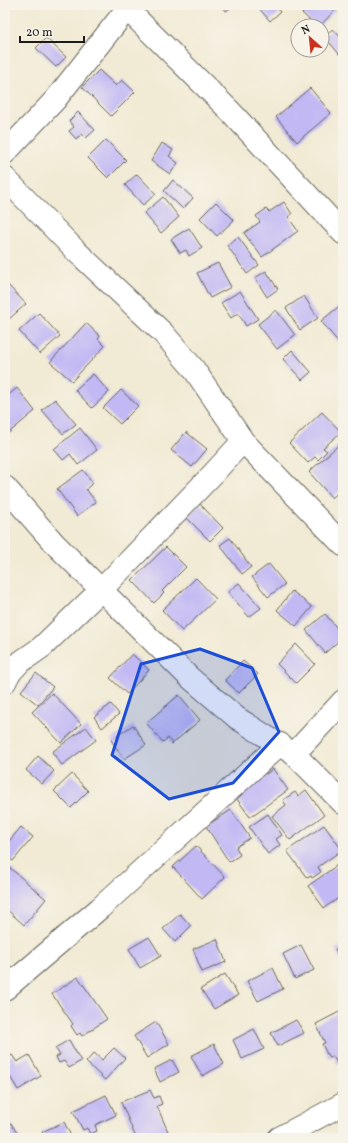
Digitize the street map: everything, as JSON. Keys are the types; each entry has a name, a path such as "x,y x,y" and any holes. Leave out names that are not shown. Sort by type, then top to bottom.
{"street":[{"path":"5,153 55,100 128,7 229,110 343,233"},
{"path":"5,178 76,251 163,333 194,368 243,441 343,545"},
{"path":"5,682 8,674 19,663 42,647 102,589 212,476 243,441"},
{"path":"5,487 54,543 189,677 237,718 287,749 343,803"},
{"path":"5,989 343,701"},
{"path":"279,1138 343,1104"}],"highlighted area":[{"path":"200,649 252,668 279,732 233,783 169,799 112,755 141,664"}],"building":[{"path":"222,5 234,5 226,11"},
{"path":"256,5 274,5 280,12 270,21"},
{"path":"309,5 334,5 337,8 328,18 307,18 302,13"},
{"path":"333,29 343,40 343,53 340,55 330,43 330,31"},
{"path":"46,38 66,57 56,67 36,48"},
{"path":"99,70 116,86 122,80 135,92 111,116 82,87"},
{"path":"310,88 331,113 297,142 276,117"},
{"path":"78,112 95,130 86,138 82,134 76,139 69,131 74,127 69,121"},
{"path":"106,140 126,160 108,178 88,158"},
{"path":"162,143 173,150 169,156 178,163 170,174 151,161"},
{"path":"137,174 156,194 143,205 125,185"},
{"path":"173,180 193,198 183,209 164,191"},
{"path":"163,197 179,217 161,233 144,213"},
{"path":"216,202 234,220 217,236 200,218"},
{"path":"284,202 292,214 288,217 298,231 262,257 244,233 260,222 256,216 266,209 269,212"},
{"path":"189,228 202,248 189,256 186,250 180,253 171,239"},
{"path":"238,237 259,265 247,274 227,245"},
{"path":"218,263 231,287 210,298 197,273"},
{"path":"266,271 278,289 267,297 255,278"},
{"path":"7,284 26,304 8,320 5,316 5,286"},
{"path":"240,291 258,319 246,326 238,313 231,318 221,303"},
{"path":"304,296 318,318 300,330 286,308"},
{"path":"343,303 343,340 339,343 321,321"},
{"path":"276,310 295,335 277,349 258,324"},
{"path":"39,313 60,336 40,354 19,331"},
{"path":"86,323 100,336 98,339 105,346 72,381 50,362"},
{"path":"292,350 311,372 302,380 283,359"},
{"path":"93,374 109,392 92,408 75,390"},
{"path":"17,388 35,411 5,436 5,398"},
{"path":"121,390 138,406 120,424 103,408"},
{"path":"55,399 76,424 63,434 42,410"},
{"path":"322,412 341,432 323,448 327,451 318,460 315,457 308,463 289,443"},
{"path":"80,428 97,450 78,465 70,454 63,460 54,449"},
{"path":"186,432 207,449 192,467 171,450"},
{"path":"343,441 343,488 332,498 309,472"},
{"path":"83,470 93,483 86,489 96,502 77,516 57,489"},
{"path":"200,504 223,528 210,541 186,517"},
{"path":"230,538 251,567 242,574 220,545"},
{"path":"166,547 186,567 162,591 164,593 154,603 132,580"},
{"path":"269,564 285,584 268,597 252,577"},
{"path":"196,578 216,599 182,631 162,610"},
{"path":"239,583 261,608 249,617 228,592"},
{"path":"292,591 312,607 296,626 277,610"},
{"path":"325,614 343,635 343,637 325,653 306,630"},
{"path":"296,644 315,664 296,683 277,664"},
{"path":"132,654 149,670 127,694 110,678"},
{"path":"243,661 258,674 239,693 225,680"},
{"path":"36,673 53,687 38,705 21,691"},
{"path":"52,693 81,724 61,743 32,712"},
{"path":"179,695 200,720 172,744 168,738 163,742 146,723"},
{"path":"111,704 119,714 102,728 94,717"},
{"path":"133,725 146,745 124,759 111,740"},
{"path":"86,727 96,740 62,765 52,752"},
{"path":"38,756 54,771 42,784 26,770"},
{"path":"262,769 266,774 273,769 288,790 250,817 234,795"},
{"path":"72,774 88,791 71,808 54,791"},
{"path":"306,790 324,815 290,840 272,816 286,805 283,800 295,792 298,796"},
{"path":"231,810 250,838 236,847 240,855 229,862 206,826"},
{"path":"268,814 282,835 276,839 280,845 268,854 249,827"},
{"path":"324,825 342,850 318,867 321,872 312,878 311,876 307,878 287,851"},
{"path":"21,827 33,837 13,861 5,855 5,846"},
{"path":"196,846 225,877 202,899 173,867"},
{"path":"343,861 343,895 324,908 308,886"},
{"path":"9,867 46,899 24,925 5,908 5,872"},
{"path":"180,914 191,926 175,942 163,929"},
{"path":"149,937 161,956 140,968 129,949"},
{"path":"217,939 226,962 202,972 193,949"},
{"path":"301,945 314,970 295,979 283,954"},
{"path":"343,945 343,966 335,949"},
{"path":"273,968 283,989 258,1001 247,981"},
{"path":"225,974 238,995 214,1009 201,989"},
{"path":"78,977 107,1019 82,1036 80,1033 77,1035 71,1026 73,1024 52,994"},
{"path":"343,1010 343,1062 338,1065 333,1056 329,1058 322,1044 325,1043 316,1024"},
{"path":"296,1020 304,1033 278,1046 271,1033"},
{"path":"156,1022 169,1044 147,1058 134,1036"},
{"path":"254,1029 264,1049 242,1059 233,1040"},
{"path":"69,1040 81,1061 69,1068 64,1061 59,1063 56,1057 60,1055 55,1048"},
{"path":"214,1044 224,1064 202,1076 191,1056"},
{"path":"114,1048 125,1058 105,1080 86,1062 94,1053 102,1060"},
{"path":"12,1055 17,1062 29,1055 41,1076 18,1090 5,1068 5,1059"},
{"path":"172,1060 179,1072 160,1082 154,1069"},
{"path":"150,1090 154,1098 159,1096 162,1104 157,1106 169,1134 159,1138 136,1138 121,1102"},
{"path":"106,1095 116,1115 95,1125 97,1131 90,1134 87,1128 83,1130 73,1111"},
{"path":"64,1122 72,1138 45,1138 42,1132"},
{"path":"11,1123 20,1138 5,1138 5,1127"}]}
